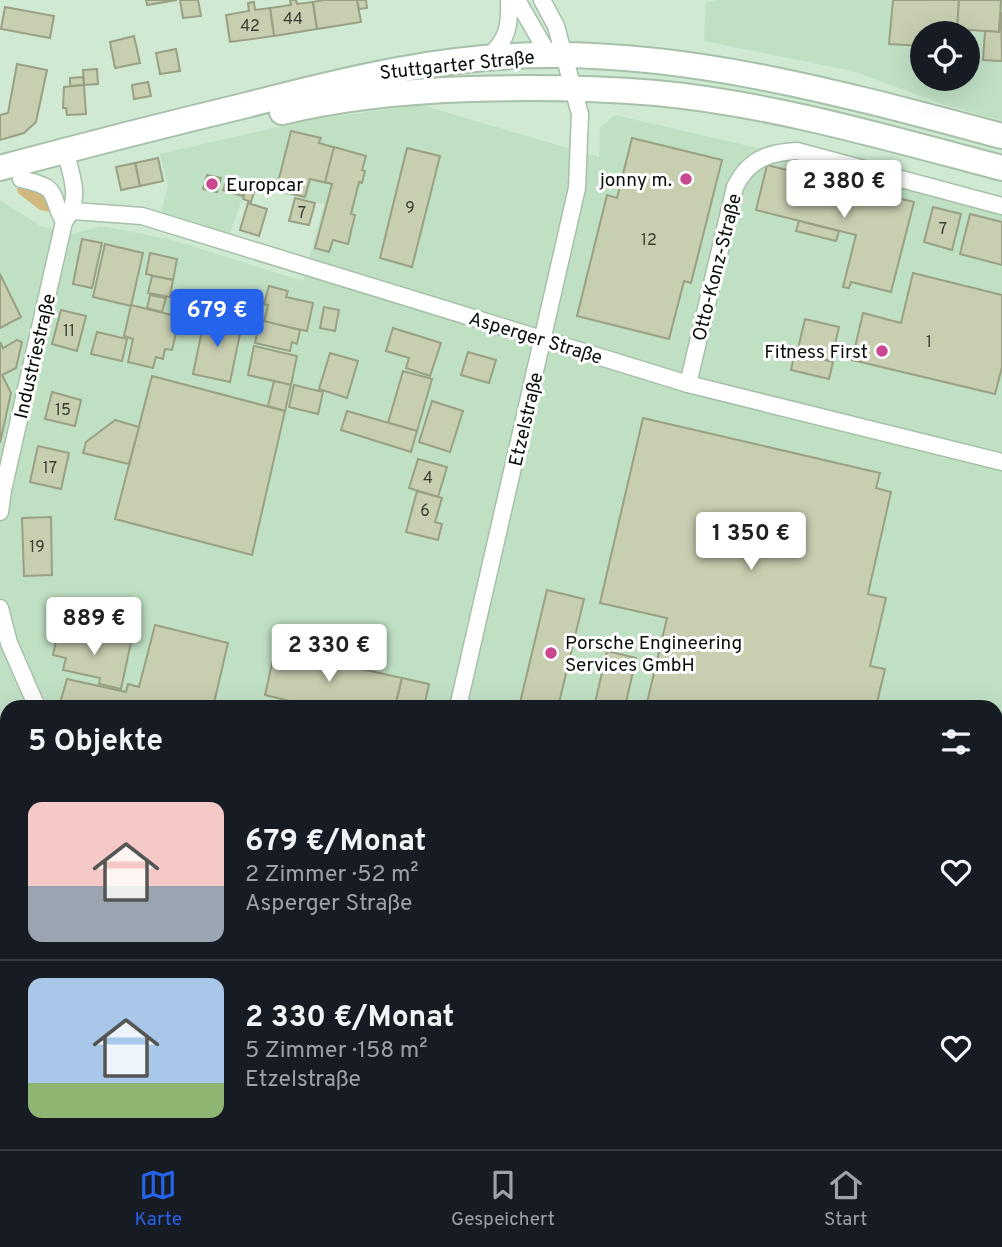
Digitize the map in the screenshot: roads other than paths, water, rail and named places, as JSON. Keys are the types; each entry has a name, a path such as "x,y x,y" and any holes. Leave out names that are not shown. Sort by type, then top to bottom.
{"main road":[{"name":"Stuttgarter Straße","path":"7,177 362,75 487,57 556,55 655,62 750,76 842,95 1002,136"},
{"name":"Stuttgarter Straße","path":"67,158 301,107 373,95 573,88 657,93 742,106 893,139 1002,168"}],"street":[{"path":"487,57 497,49 507,33 510,25 509,0"},
{"path":"517,0 556,55"},
{"path":"542,0 556,26 556,55"},
{"name":"Etzelstraße","path":"460,700 577,188 580,118 573,88 556,55"},
{"name":"Otto-Konz-Straße","path":"688,384 735,187 746,169 762,157 797,151 1002,206"},
{"name":"Industriestraße","path":"0,512 74,186 67,158"},
{"path":"7,177 48,188 68,216"},
{"name":"Asperger Straße","path":"68,216 142,216 688,384 1002,462"},
{"path":"0,608 9,643 34,700"}],"place":[{"name":"jonny m.","path":"686,179"},
{"name":"Europcar","path":"212,184"},
{"name":"Fitness First","path":"882,351"},
{"name":"Porsche Engineering Services GmbH","path":"551,653"}]}
